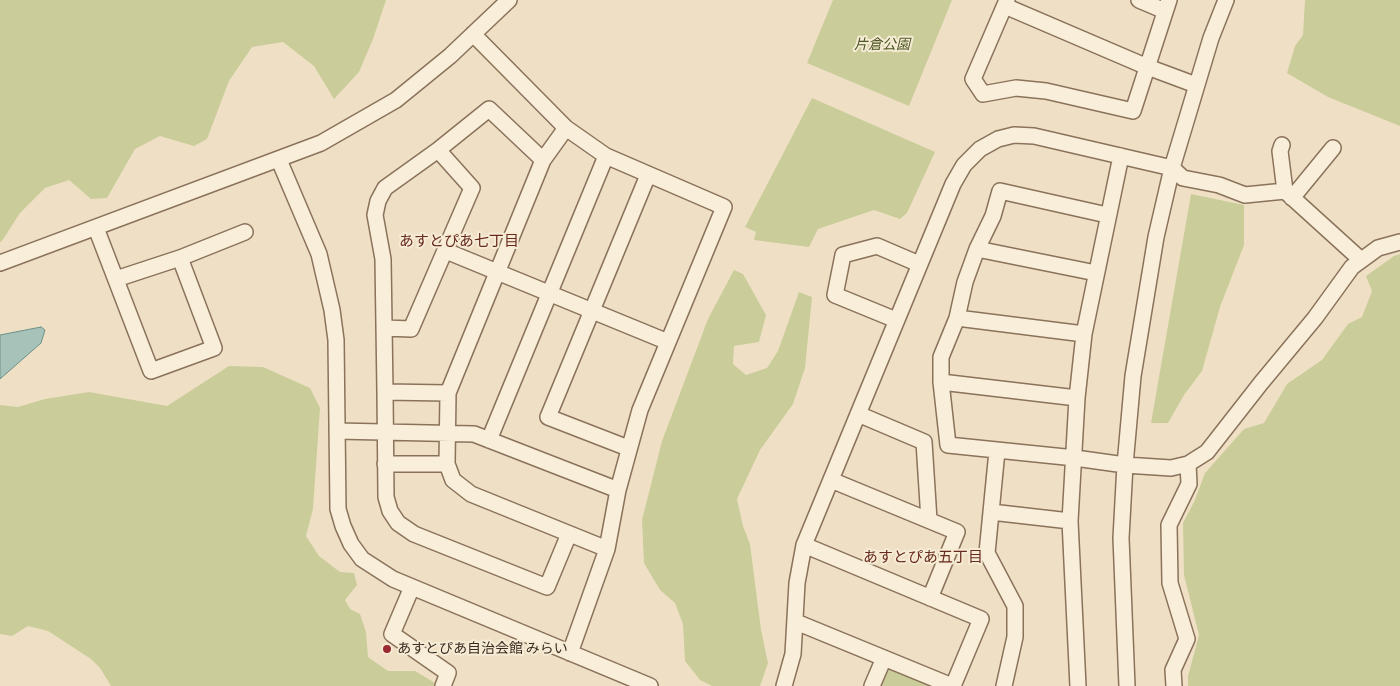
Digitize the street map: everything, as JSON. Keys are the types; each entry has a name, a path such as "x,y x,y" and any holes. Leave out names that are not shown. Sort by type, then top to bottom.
{"street":[{"path":"0,263 321,143 396,100 473,34 509,0"},
{"path":"1139,0 1167,5 1145,66 1133,110 1046,91 1016,88 983,94 972,79 1006,3 1145,66 1196,85"},
{"path":"1126,686 1122,538 1125,465 1133,376 1156,237 1172,168 1196,85 1226,0"},
{"path":"473,34 566,128 606,156 724,207 640,410 618,490 607,549 570,652"},
{"path":"543,160 489,109 438,150 385,188 378,200 375,215 383,260 386,497 390,511 398,523 414,534 547,587 568,534"},
{"path":"566,128 543,160 448,393 447,464 453,480 470,494 607,549"},
{"path":"785,686 793,654 796,622 796,583 804,545 953,184 964,165 980,149 998,139 1014,136 1034,136 1172,168 1183,178 1219,185 1245,195 1288,194 1333,148"},
{"path":"1282,145 1280,151 1288,194 1360,259"},
{"path":"384,328 411,329 472,188 438,150"},
{"path":"489,440 606,156"},
{"path":"1078,686 1070,521 1077,398 1084,334 1107,215 1121,156"},
{"path":"279,160 311,230 325,277 336,340 338,509 343,526 362,559 376,570 412,587 570,652 644,685"},
{"path":"628,448 548,417 648,175"},
{"path":"1107,215 1000,192 993,216 977,249 965,282 957,318 941,357 941,382 948,445 1125,465 1171,468 1188,464 1207,452 1360,259 1378,248 1400,242"},
{"path":"96,228 151,371 214,348 180,258"},
{"path":"116,279 180,258 245,232"},
{"path":"896,320 836,295 843,255 877,246 919,264"},
{"path":"977,249 1096,273"},
{"path":"446,251 668,342"},
{"path":"957,318 1084,334"},
{"path":"941,382 1077,398"},
{"path":"384,392 448,393"},
{"path":"858,414 924,442 929,520"},
{"path":"337,431 474,434 618,490"},
{"path":"997,451 987,553 1015,606 1015,637 1004,686"},
{"path":"385,464 447,464"},
{"path":"1174,686 1173,670 1187,639 1170,583 1169,525 1190,484 1188,464"},
{"path":"831,480 957,532 930,598"},
{"path":"991,512 1070,521"},
{"path":"796,622 953,686 980,619 804,545"},
{"path":"412,587 392,634 448,673 443,686"},
{"path":"872,686 884,658"}],"green space":[{"path":"0,0 386,0 373,39 359,72 334,99 314,66 283,42 252,47 229,81 207,139 194,146 160,136 135,149 107,198 91,199 69,180 45,188 20,213 0,242"},
{"name":"片倉公園","path":"833,0 952,0 909,106 807,63"},
{"path":"1305,0 1400,0 1400,126 1328,97 1287,73 1295,46 1303,35"},
{"path":"812,98 935,152 907,213 900,219 874,210 818,229 809,247 754,240 756,232 745,227"},
{"path":"1191,194 1244,205 1244,245 1220,307 1202,371 1184,395 1168,423 1151,423"},
{"path":"1400,254 1400,686 1188,686 1188,676 1199,635 1184,575 1183,523 1195,500 1205,473 1244,429 1264,423 1287,384 1322,360 1348,324 1362,317 1372,291 1366,276 1394,256"},
{"path":"734,270 743,274 766,315 759,342 734,346 733,364 746,375 767,368 778,351 799,292 812,297 805,368 793,404 760,450 737,499 743,526 750,544 761,630 768,663 760,686 712,686 700,680 685,661 683,624 675,603 660,590 644,563 642,520 662,441 708,319"},
{"path":"229,366 263,367 310,388 320,408 313,509 306,536 319,556 340,572 354,573 357,585 345,600 350,609 360,614 366,632 368,657 388,671 415,671 435,683 434,686 111,686 100,668 91,659 48,631 28,626 12,636 0,634 0,405 18,407 45,399 89,392 167,406"},
{"path":"886,666 934,686 878,686"}],"water":[{"path":"41,327 45,330 41,343 0,379 0,335"}],"place":[{"name":"あすとぴあ自治会館 みらい","path":"387,649"}],"district":[{"name":"あすとぴあ七丁目","path":"459,242"},
{"name":"あすとぴあ五丁目","path":"923,558"}]}
